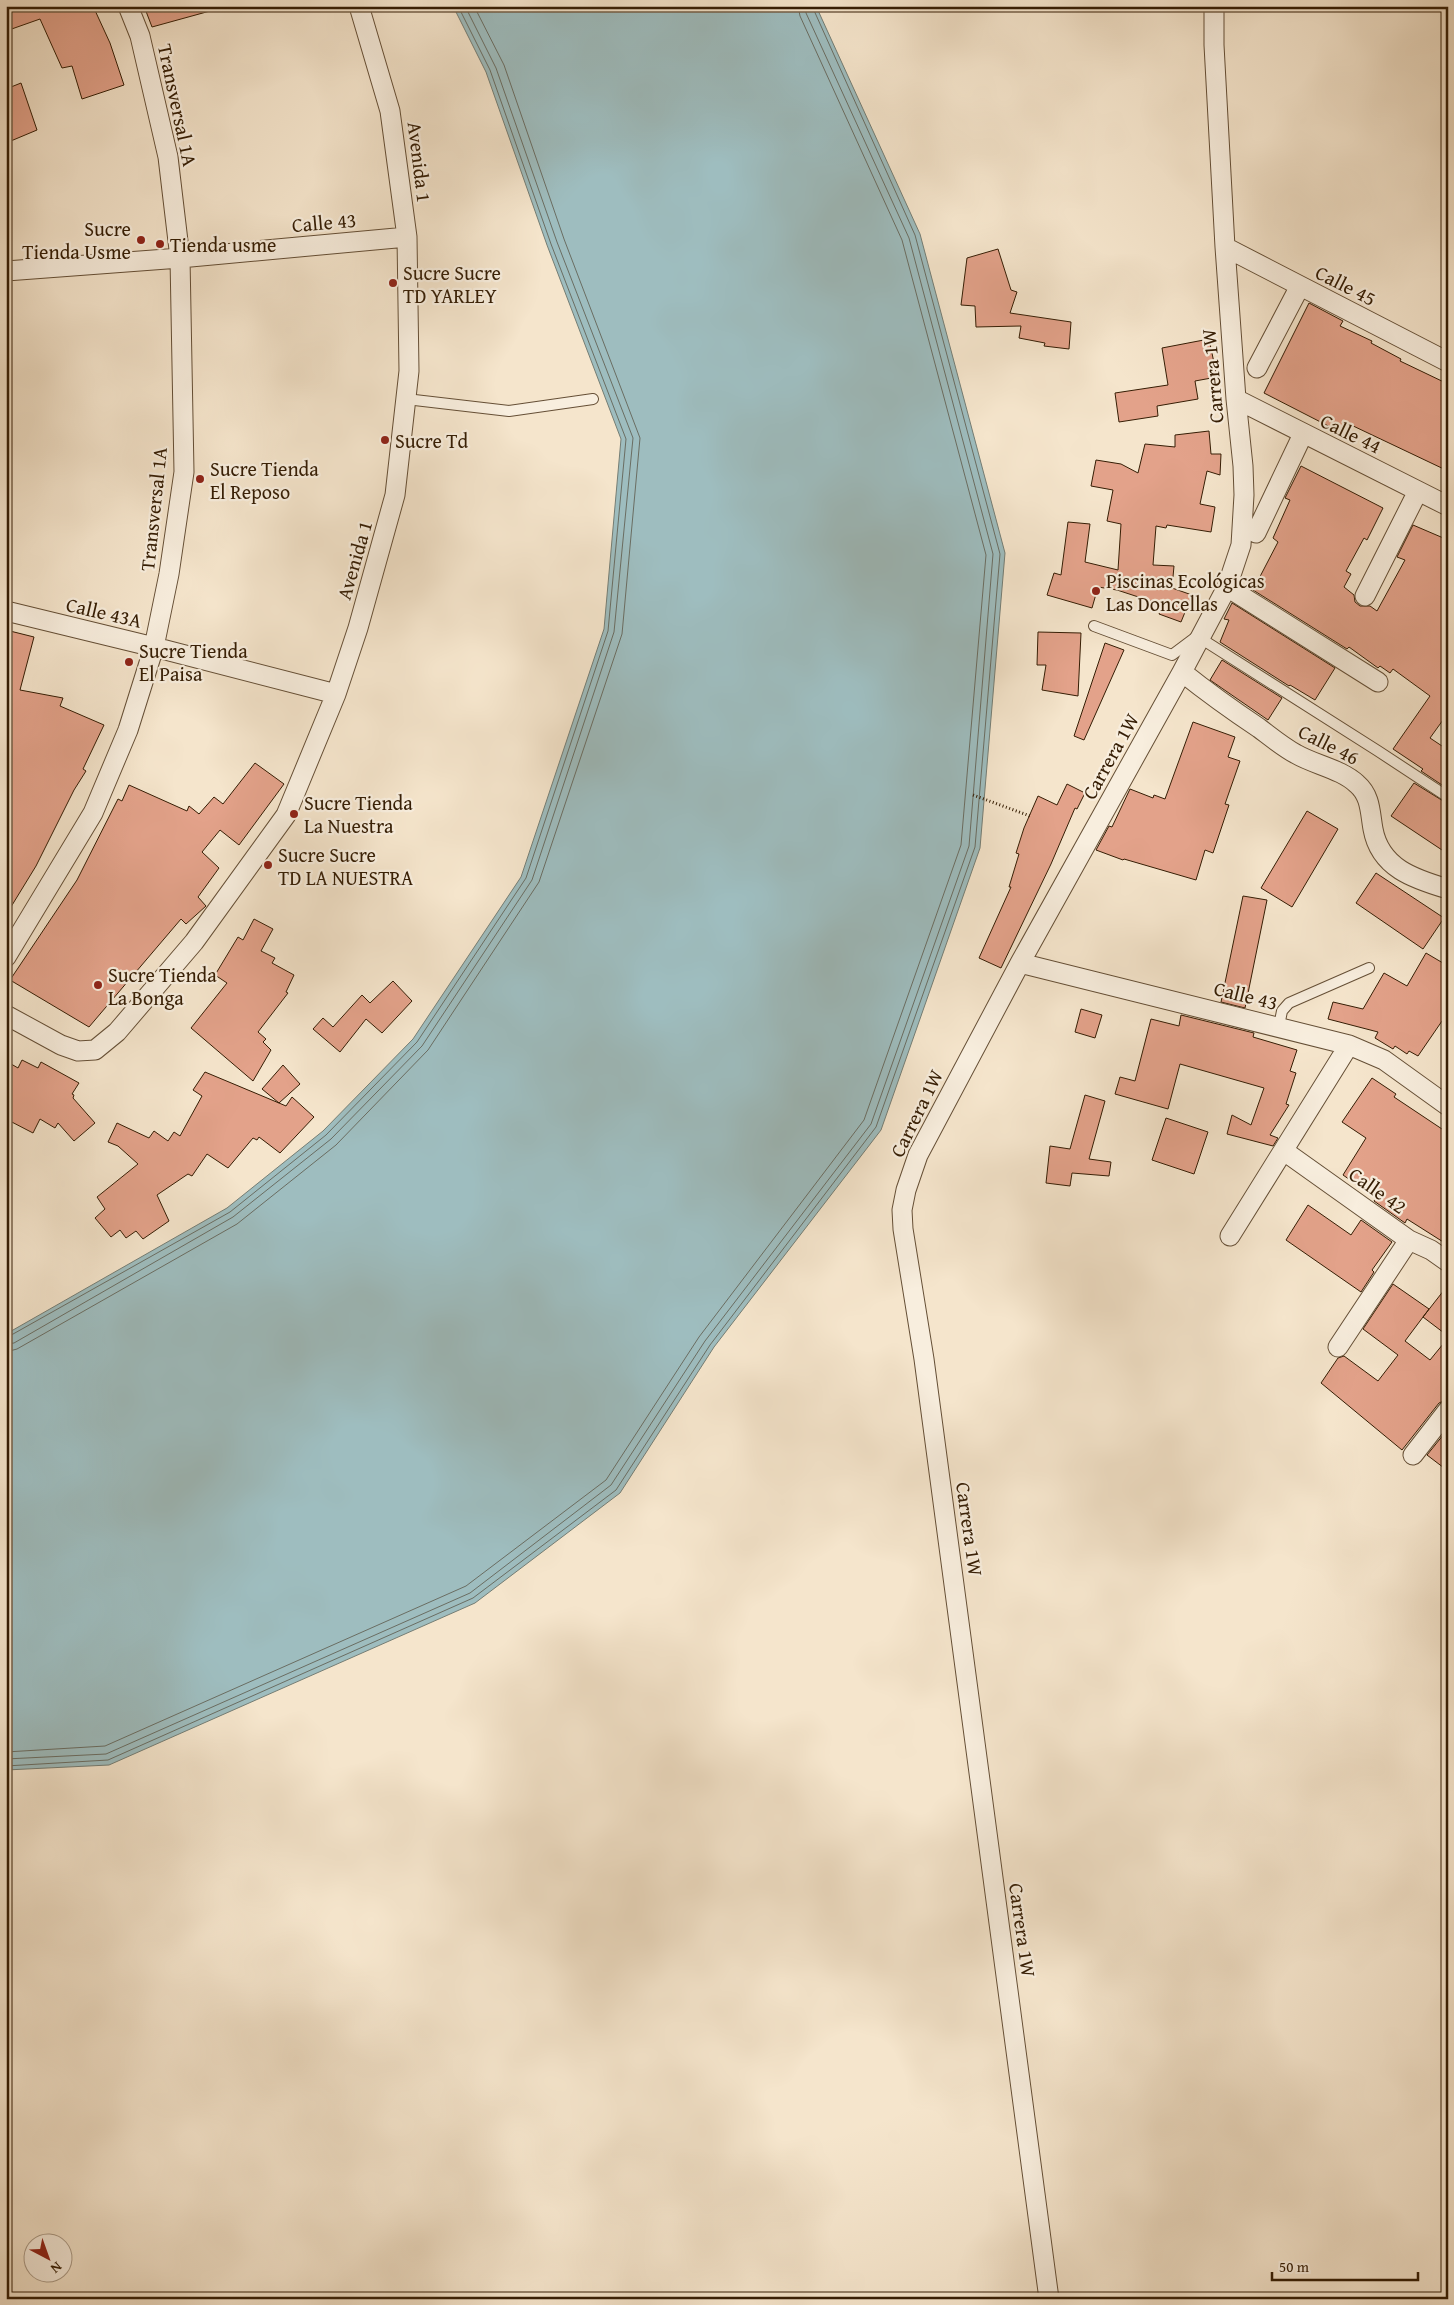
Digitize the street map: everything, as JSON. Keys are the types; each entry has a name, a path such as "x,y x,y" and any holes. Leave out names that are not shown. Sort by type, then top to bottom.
{"street":[{"name":"Transversal 1A","path":"6,957 93,813 128,730 154,647 169,574 184,472 180,258 168,158 140,36 128,6"},
{"name":"Avenida 1","path":"6,1015 61,1045 78,1051 94,1050 117,1032 188,950 286,816 336,694 358,628 395,495 410,371 407,237 390,110 359,6"},
{"name":"Carrera 1W","path":"1049,2299 926,1368 903,1229 902,1210 906,1190 918,1155 1020,963 1182,672 1227,587 1241,545 1244,496 1225,247 1214,45 1214,6"},
{"name":"Calle 43","path":"6,271 180,258 407,237"},
{"name":"Calle 45","path":"1225,247 1448,362"},
{"path":"1257,368 1300,286"},
{"name":"Calle 44","path":"1236,399 1448,506"},
{"path":"1256,533 1303,434"},
{"path":"1365,596 1418,491"},
{"path":"1227,587 1378,682"},
{"name":"Calle 43A","path":"6,611 336,694"},
{"name":"Calle 46","path":"1182,672 1215,699 1296,754 1346,776 1358,784 1365,794 1371,809 1373,830 1378,848 1388,862 1404,874 1448,890"},
{"name":"Calle 43","path":"1020,963 1279,1026 1349,1045 1384,1060 1448,1106"},
{"path":"1230,1236 1349,1045"},
{"name":"Calle 42","path":"1284,1151 1409,1240 1448,1262"},
{"path":"1338,1347 1409,1240"},
{"path":"1413,1455 1448,1410"}],"lane":[{"path":"406,399 509,411 593,399"},
{"path":"1094,626 1172,655 1201,635 1448,797"},
{"path":"1279,1026 1282,1011 1289,1003 1369,968"}],"path":[{"path":"973,795 1030,816"}],"water":[{"path":"453,6 816,6 920,234 1005,553 980,848 881,1130 714,1347 620,1493 475,1603 109,1765 6,1770 6,1334 227,1208 323,1131 413,1039 521,877 604,629 621,439 547,245 486,72"}],"building":[{"path":"6,6 93,6 110,43 124,85 82,99 72,66 62,68 40,19 6,31"},
{"path":"144,6 209,6 210,11 152,27"},
{"path":"21,83 37,130 6,143 6,89"},
{"path":"998,249 1011,290 1017,292 1010,313 1071,322 1069,349 1044,346 1045,343 1019,338 1021,326 976,327 975,306 961,305 967,258"},
{"path":"1309,303 1343,321 1340,326 1372,341 1371,343 1401,359 1400,361 1448,384 1448,471 1349,424 1344,434 1264,393"},
{"path":"1209,339 1217,377 1195,381 1198,399 1157,406 1158,416 1119,422 1115,393 1168,385 1162,348"},
{"path":"1209,431 1211,454 1221,454 1220,475 1207,471 1200,504 1215,507 1211,532 1167,525 1166,528 1156,526 1153,565 1174,566 1172,588 1192,595 1181,622 1159,614 1163,605 1117,590 1098,587 1092,608 1047,595 1054,573 1061,575 1068,522 1090,524 1085,562 1118,570 1121,524 1107,521 1113,490 1091,486 1096,460 1121,464 1138,473 1145,444 1175,447 1175,435"},
{"path":"1301,466 1383,508 1367,540 1364,538 1346,571 1351,574 1344,587 1354,595 1355,602 1360,606 1370,606 1377,611 1405,560 1397,557 1413,525 1448,540 1448,713 1430,738 1448,750 1448,789 1393,749 1430,696 1393,669 1390,673 1380,666 1378,668 1349,647 1347,649 1253,590 1278,542 1273,538 1290,500 1285,498"},
{"path":"1232,603 1335,668 1315,700 1289,686 1220,642 1229,620 1224,619"},
{"path":"6,630 34,637 20,690 63,698 60,706 104,725 83,769 86,771 74,790 36,866 6,915"},
{"path":"1038,632 1081,633 1078,696 1042,690 1046,665 1037,665"},
{"path":"1105,643 1124,650 1084,740 1074,736"},
{"path":"1222,660 1282,698 1268,720 1210,680"},
{"path":"1193,722 1235,737 1228,757 1240,761 1225,804 1229,805 1213,853 1205,850 1196,880 1123,860 1096,850 1109,826 1112,827 1130,789 1153,798 1154,795 1165,799"},
{"path":"255,763 284,784 239,845 220,830 202,852 219,868 198,897 206,906 186,924 181,919 89,1027 10,980 77,880 118,799 122,801 129,785 187,811 189,806 199,814 214,797 223,804"},
{"path":"1414,783 1448,804 1448,854 1391,816"},
{"path":"1067,784 1085,793 1077,809 1075,808 1051,864 1001,968 979,958 1011,887 1009,887 1019,854 1016,853 1024,828 1038,796 1057,805"},
{"path":"1307,811 1338,829 1292,907 1261,888"},
{"path":"1376,873 1444,918 1423,949 1356,903"},
{"path":"1243,896 1267,900 1245,1008 1221,1002"},
{"path":"254,919 273,929 261,951 275,958 272,963 294,975 286,992 288,993 258,1032 266,1039 263,1042 271,1050 253,1081 191,1028 227,983 215,975 238,937 243,940"},
{"path":"1426,953 1448,966 1448,1025 1442,1021 1418,1056 1409,1051 1407,1054 1395,1046 1393,1049 1375,1038 1378,1032 1328,1019 1333,1002 1363,1009 1384,973 1407,986"},
{"path":"393,981 412,1001 382,1033 366,1019 340,1052 313,1029 323,1018 333,1027 362,995 370,1003"},
{"path":"1081,1009 1102,1015 1095,1038 1075,1032"},
{"path":"1181,1015 1254,1033 1253,1037 1297,1050 1290,1071 1296,1073 1286,1104 1289,1105 1270,1135 1278,1138 1273,1146 1227,1134 1232,1115 1251,1125 1264,1088 1180,1064 1168,1109 1115,1094 1120,1077 1135,1081 1151,1019 1179,1026"},
{"path":"22,1060 38,1068 41,1062 79,1083 72,1094 74,1095 73,1098 95,1123 74,1141 58,1123 55,1128 40,1119 33,1133 6,1119 6,1061 18,1068"},
{"path":"283,1065 300,1084 279,1103 262,1089"},
{"path":"205,1072 286,1106 292,1097 314,1117 280,1153 259,1137 257,1140 253,1138 228,1168 207,1154 192,1176 188,1174 157,1195 169,1221 143,1239 136,1231 126,1238 120,1230 111,1237 95,1218 105,1209 97,1197 138,1164 118,1146 108,1142 117,1123 149,1138 154,1131 168,1141 174,1132 180,1136 202,1096 193,1090"},
{"path":"1372,1078 1396,1094 1394,1097 1448,1133 1448,1245 1407,1219 1405,1223 1374,1201 1376,1198 1343,1175 1366,1138 1342,1122"},
{"path":"1085,1095 1105,1101 1089,1159 1111,1162 1109,1176 1072,1173 1070,1186 1046,1183 1050,1146 1070,1149"},
{"path":"1166,1118 1208,1132 1194,1174 1152,1160"},
{"path":"1308,1205 1351,1235 1361,1220 1392,1242 1372,1270 1374,1272 1361,1292 1286,1240"},
{"path":"1393,1284 1429,1309 1405,1341 1430,1360 1448,1338 1448,1399 1439,1403 1402,1450 1321,1383 1338,1358 1344,1356 1378,1381 1398,1355 1363,1329"},
{"path":"1448,1285 1448,1336 1423,1317"},
{"path":"1448,1429 1448,1471 1427,1455"}],"place":[{"name":"Sucre Tienda Usme","path":"141,240"},
{"name":"Tienda usme","path":"160,244"},
{"name":"Sucre Sucre TD YARLEY","path":"393,283"},
{"name":"Sucre Td","path":"385,440"},
{"name":"Sucre Tienda El Reposo","path":"200,479"},
{"name":"Piscinas Ecológicas Las Doncellas","path":"1096,591"},
{"name":"Sucre Tienda El Paisa","path":"129,662"},
{"name":"Sucre Tienda La Nuestra","path":"294,814"},
{"name":"Sucre Sucre TD LA NUESTRA","path":"268,865"},
{"name":"Sucre Tienda La Bonga","path":"98,985"}]}
